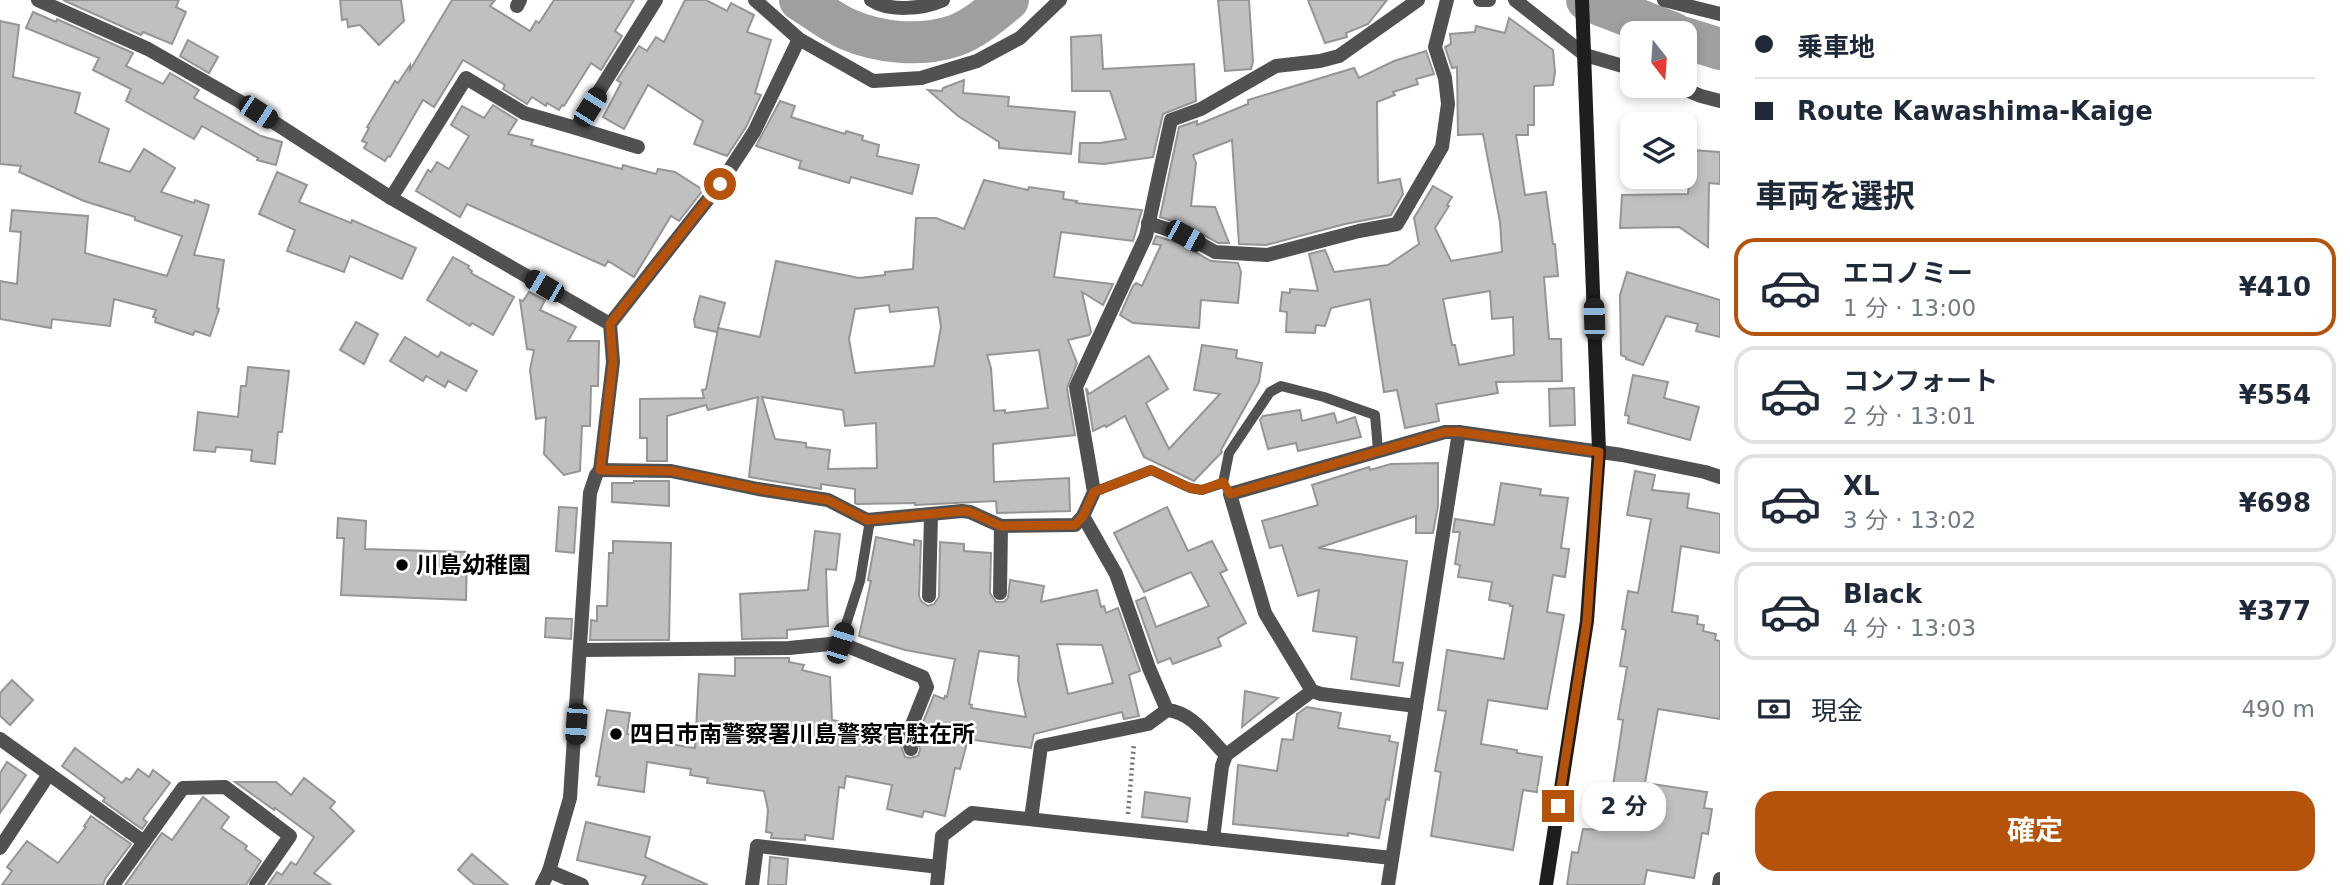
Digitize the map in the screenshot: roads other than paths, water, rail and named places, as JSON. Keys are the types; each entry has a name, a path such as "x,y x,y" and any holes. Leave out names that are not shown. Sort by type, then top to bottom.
{"main road":[{"path":"1546,885 1587,621 1599,452 1582,0"}],"street":[{"path":"38,0 148,49 258,112 391,198 610,324"},
{"path":"576,128 656,0"},
{"path":"755,0 799,39 873,80 921,78 977,61 1020,38 1060,0"},
{"path":"871,0 879,5 906,8 943,0"},
{"path":"600,470 671,471 828,500 870,520 970,512 1001,526 1075,525 1083,516 1094,492 1076,387 1146,236 1171,120 1202,109 1276,66 1339,56 1418,0"},
{"path":"1148,223 1185,236 1215,253 1267,256 1359,231 1397,225 1442,147 1448,104 1445,78 1435,47 1447,0"},
{"path":"1480,0 1489,0"},
{"path":"1515,0 1585,55 1620,65"},
{"path":"1664,0 1720,14"},
{"path":"542,885 549,871 570,798 582,650 590,493 600,470 613,362 610,324 720,184 754,132 799,39"},
{"path":"391,198 466,78 524,113 638,147"},
{"path":"1698,95 1720,101"},
{"path":"1416,706 1311,691 1265,613 1226,488 1445,432 1599,452 1720,477"},
{"path":"1388,885 1459,432"},
{"path":"929,596 931,515"},
{"path":"1083,516 1116,574 1149,668 1167,709"},
{"path":"1000,593 1001,526"},
{"path":"582,650 776,649 840,643 923,677 927,687 907,737 911,749"},
{"path":"1213,839 1222,766 1226,755 1311,691"},
{"path":"1031,819 1041,746 1148,724 1167,709 1178,711 1194,722 1226,755"},
{"path":"0,739 144,842"},
{"path":"0,848 49,774"},
{"path":"113,885 183,788 225,787 290,836 256,885"},
{"path":"937,885 942,836 972,813 1392,858"},
{"path":"752,885 757,846 939,867"},
{"path":"549,871 582,885"},
{"path":"1719,885 1720,879"}],"lane":[{"path":"1094,492 1151,470 1190,488 1226,488 1229,453 1270,392 1281,386 1324,397 1375,415 1378,450"},
{"path":"840,643 860,580 870,520"}],"waterway":[{"path":"800,0 847,29 872,38 900,42 927,42 954,36 969,29 1008,0"},
{"path":"1587,0 1642,21"},
{"path":"1698,42 1720,49"}],"place":[{"name":"川島幼稚園","path":"402,565"},
{"name":"四日市南警察署川島警察官駐在所","path":"616,734"}]}
